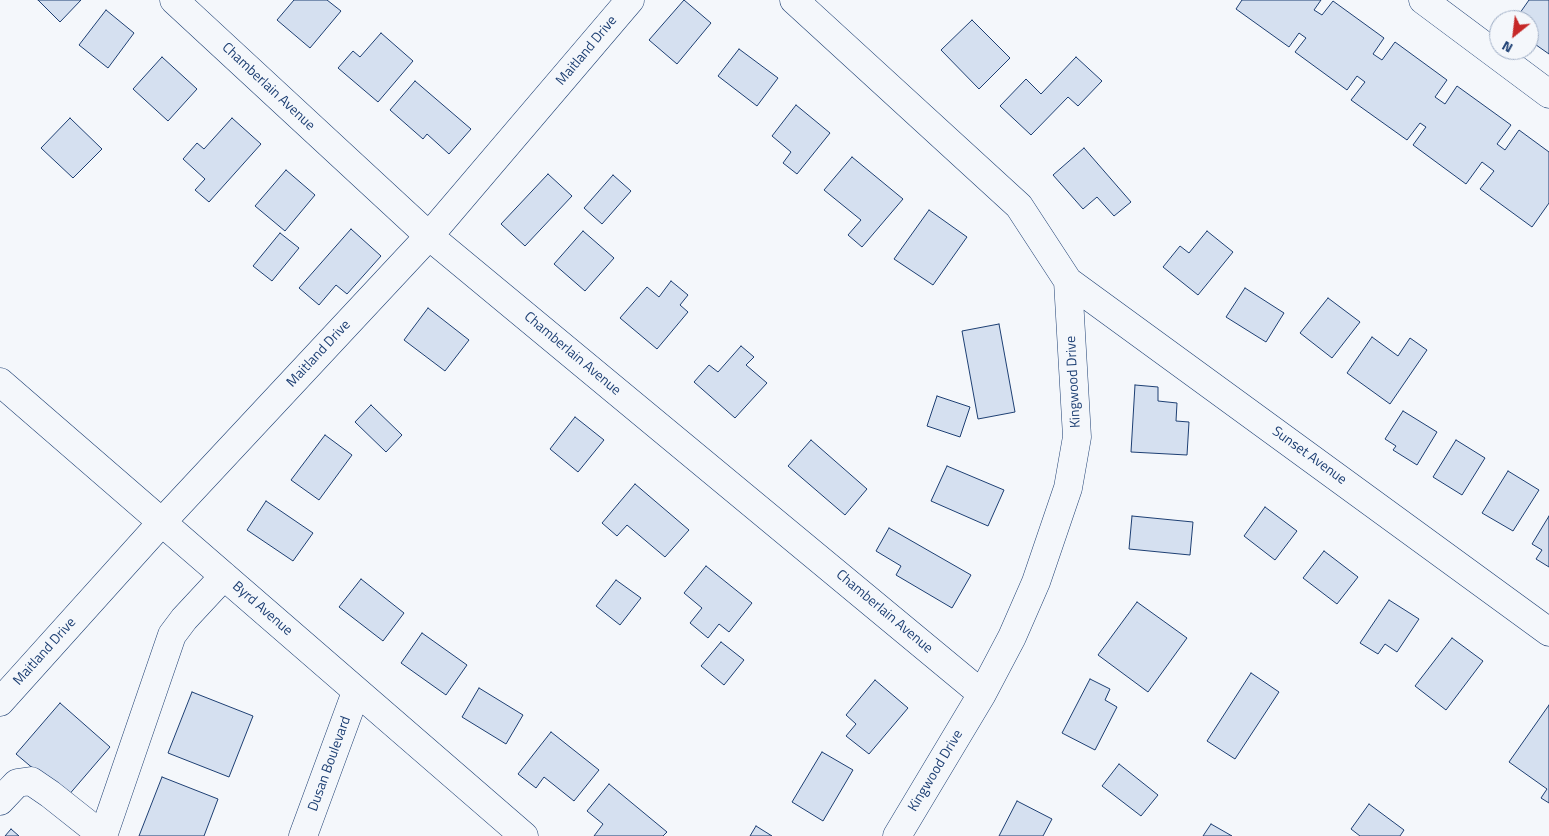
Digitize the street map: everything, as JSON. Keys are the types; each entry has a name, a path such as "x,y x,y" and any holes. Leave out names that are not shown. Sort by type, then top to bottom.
{"street":[{"name":"Chamberlain Avenue","path":"174,0 429,236 982,694"},
{"name":"Maitland Drive","path":"0,702 162,522 429,236 630,0"},
{"name":"Kingwood Drive","path":"794,0 1019,206 1068,281 1077,437 1068,488 1036,582 1012,636 982,694 896,836"},
{"path":"1423,0 1549,94"},
{"name":"Sunset Avenue","path":"1068,281 1549,631"},
{"name":"Byrd Avenue","path":"0,382 524,836"},
{"path":"0,801 17,783 31,782 50,794 103,836 172,635 184,619 224,576"},
{"name":"Dusan Boulevard","path":"303,836 356,692"}],"building":[{"path":"38,0 81,0 60,22"},
{"path":"294,0 327,0 341,11 310,48 277,20"},
{"path":"684,0 711,23 677,64 649,40"},
{"path":"1242,0 1321,0 1314,10 1322,15 1333,1 1384,38 1373,54 1382,60 1395,42 1447,80 1435,97 1445,104 1457,86 1511,125 1497,144 1505,150 1519,130 1549,152 1549,203 1532,227 1480,189 1494,171 1482,162 1466,184 1413,145 1426,127 1420,123 1407,140 1351,100 1365,82 1357,76 1347,90 1295,52 1306,38 1299,33 1289,47 1236,9"},
{"path":"1529,0 1549,0 1549,54 1539,47 1539,10 1522,10"},
{"path":"106,10 134,33 108,68 79,45"},
{"path":"972,20 1010,58 979,89 941,50"},
{"path":"381,33 413,61 378,102 338,68 353,51 360,57"},
{"path":"739,49 778,78 757,106 718,76"},
{"path":"162,57 197,89 168,121 133,89"},
{"path":"1076,57 1102,81 1078,106 1068,97 1031,135 1000,106 1026,79 1041,94"},
{"path":"415,81 471,129 449,154 427,134 423,139 390,110"},
{"path":"796,105 830,133 797,174 783,163 791,152 772,136"},
{"path":"70,118 102,149 73,178 41,148"},
{"path":"232,118 261,144 209,202 195,190 205,179 183,159 197,143 204,149"},
{"path":"1084,148 1131,202 1114,216 1097,197 1083,209 1053,175"},
{"path":"852,157 903,199 862,247 848,235 861,220 824,190"},
{"path":"286,170 315,195 285,231 255,206"},
{"path":"548,174 572,196 525,246 501,224"},
{"path":"613,175 631,191 602,224 584,208"},
{"path":"929,210 967,237 933,285 894,259"},
{"path":"351,229 381,256 347,294 336,285 319,305 299,288"},
{"path":"583,231 614,258 585,291 554,264"},
{"path":"1207,231 1233,252 1198,295 1163,267 1180,246 1189,253"},
{"path":"280,233 299,248 272,281 253,266"},
{"path":"671,281 688,295 680,305 688,312 657,349 620,318 647,287 659,297"},
{"path":"1245,288 1284,313 1266,342 1226,317"},
{"path":"1328,298 1360,322 1332,358 1300,333"},
{"path":"428,308 469,340 445,371 404,340"},
{"path":"999,324 1015,412 978,419 962,331"},
{"path":"1372,337 1398,356 1410,338 1427,350 1390,404 1347,373"},
{"path":"741,346 754,357 746,365 767,383 735,418 694,382 709,365 718,372"},
{"path":"1135,385 1158,387 1158,401 1177,403 1176,421 1189,422 1187,455 1131,452"},
{"path":"937,396 970,407 960,437 927,426"},
{"path":"371,405 402,435 386,452 355,422"},
{"path":"1403,411 1437,432 1417,465 1393,450 1396,446 1385,439"},
{"path":"575,417 604,440 578,472 550,449"},
{"path":"325,435 352,455 319,500 291,480"},
{"path":"811,440 867,489 845,515 788,466"},
{"path":"1456,440 1485,458 1462,495 1433,477"},
{"path":"947,466 1004,490 988,526 931,501"},
{"path":"1508,471 1539,490 1513,531 1482,513"},
{"path":"635,484 689,530 665,557 627,525 617,536 602,523"},
{"path":"266,501 313,533 293,561 247,530"},
{"path":"1265,507 1297,531 1275,560 1244,536"},
{"path":"1132,516 1193,522 1190,555 1129,549"},
{"path":"1549,516 1549,567 1536,559 1542,550 1532,544"},
{"path":"889,528 971,575 952,608 896,575 901,566 876,551"},
{"path":"1324,551 1358,577 1337,604 1303,578"},
{"path":"706,566 752,603 729,632 719,624 708,638 690,623 702,608 684,593"},
{"path":"361,579 404,613 383,641 339,607"},
{"path":"616,580 641,598 620,625 596,606"},
{"path":"1389,600 1419,619 1397,652 1385,644 1378,654 1360,643"},
{"path":"1137,602 1187,638 1148,692 1098,655"},
{"path":"422,633 467,665 446,695 401,663"},
{"path":"1452,638 1483,661 1446,710 1415,686"},
{"path":"721,642 744,660 724,685 701,666"},
{"path":"1251,673 1279,692 1235,759 1207,741"},
{"path":"1090,679 1110,689 1105,700 1117,707 1095,750 1062,733"},
{"path":"875,680 908,708 869,754 846,736 856,724 846,715"},
{"path":"479,688 523,715 506,744 462,717"},
{"path":"192,692 253,716 229,777 168,753"},
{"path":"60,703 110,747 67,797 16,754"},
{"path":"1549,705 1549,803 1541,798 1547,789 1509,762"},
{"path":"551,732 599,770 574,801 544,777 536,788 518,774"},
{"path":"822,752 853,770 823,821 792,802"},
{"path":"1119,764 1158,795 1141,816 1102,786"},
{"path":"162,777 218,799 204,836 139,836"},
{"path":"609,784 667,832 663,836 594,836 603,824 587,811"},
{"path":"1017,801 1052,819 1043,836 999,836"},
{"path":"1369,804 1404,830 1400,836 1360,836 1351,829"},
{"path":"1211,824 1232,836 1203,836"},
{"path":"756,826 772,836 750,836"},
{"path":"11,829 19,836 5,836"}]}
